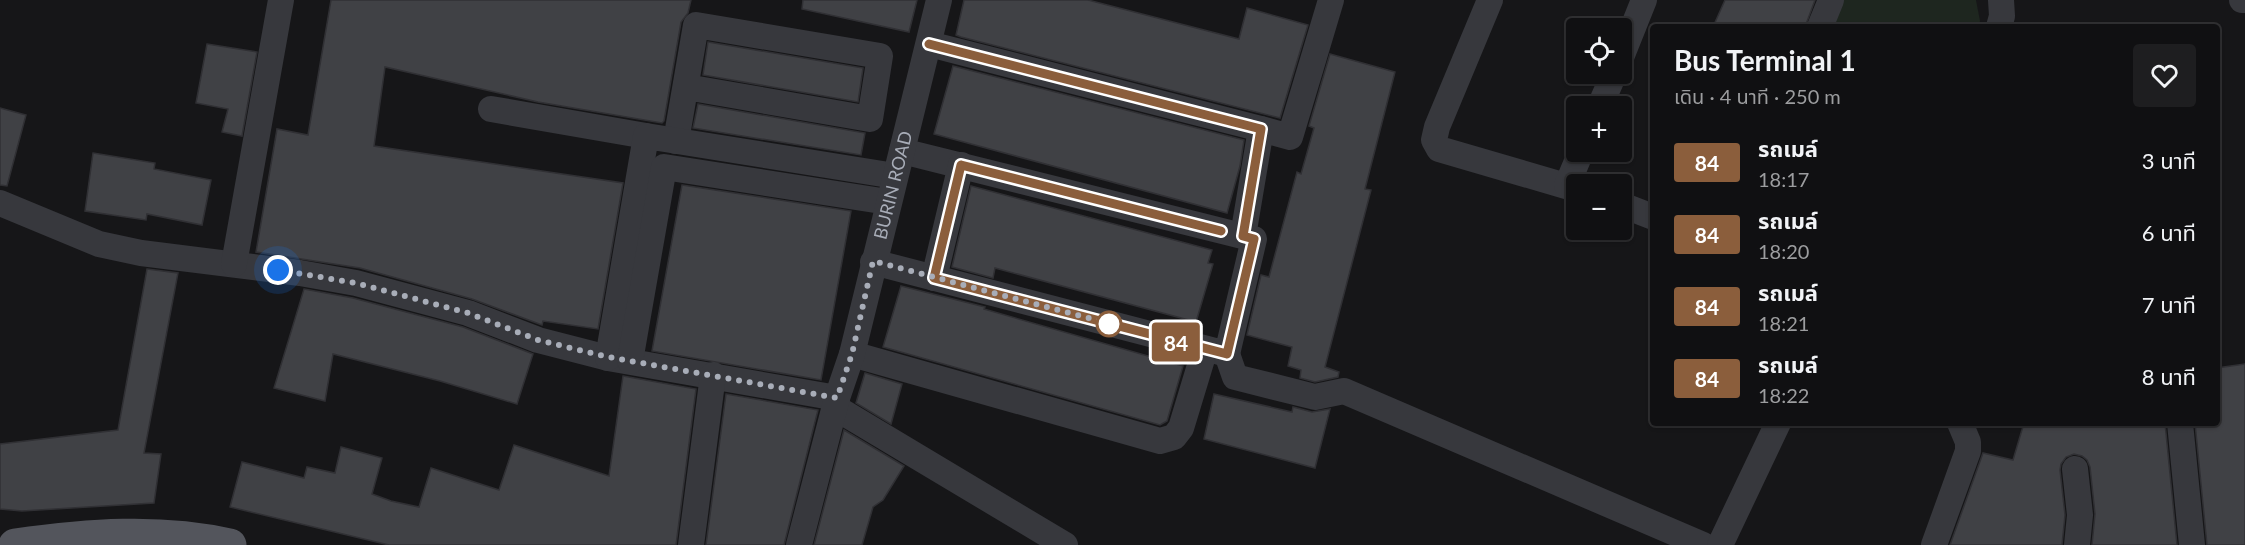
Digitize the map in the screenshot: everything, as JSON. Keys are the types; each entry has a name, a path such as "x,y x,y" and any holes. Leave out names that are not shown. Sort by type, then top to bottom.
{"main road":[{"path":"15,545 62,539 148,534 210,543"}],"street":[{"path":"234,264 281,0"},
{"name":"BURIN ROAD","path":"799,545 852,354 873,261 939,0"},
{"path":"929,44 1290,137 1331,0"},
{"path":"1490,0 1437,127 1434,140 1440,149 1566,185"},
{"path":"1632,30 1644,0"},
{"path":"1821,24 1831,0"},
{"path":"2000,24 2001,0"},
{"path":"676,141 696,25 880,56 870,119 686,87"},
{"path":"491,109 895,176"},
{"path":"1243,236 1261,129"},
{"path":"619,359 646,136"},
{"path":"852,354 1160,441 1174,437 1181,429 1216,352 1254,239 902,151"},
{"path":"934,278 961,165"},
{"path":"619,359 664,167 888,202"},
{"path":"0,203 99,244 141,253 234,264 356,283 468,313 538,340 619,359 713,375 837,403 1065,545"},
{"path":"1632,210 1650,216"},
{"path":"873,261 1216,352 1235,377 1315,397 1344,391 1703,545"},
{"path":"691,545 713,375"},
{"path":"1720,545 1777,426"},
{"path":"1934,545 1968,451 1968,442 1961,426"},
{"path":"2180,426 2192,545"},
{"path":"2075,470 2080,515 2077,545"}],"shaded area":[{"path":"1843,0 1976,0 1980,21 1979,24 1833,24"}],"building":[{"path":"331,0 691,0 688,13 681,22 662,123 538,102 385,67 374,146 623,183 598,329 543,321 542,325 472,299 360,268 256,252 277,129 308,135"},
{"path":"803,0 917,0 909,32 802,9"},
{"path":"964,0 1088,0 1239,39 1247,8 1308,25 1280,118 961,37 956,35"},
{"path":"1725,0 1815,0 1806,24 1714,24"},
{"path":"708,42 863,68 858,102 703,75"},
{"path":"207,44 257,52 242,136 222,132 228,109 196,103"},
{"path":"1330,54 1395,72 1365,189 1371,190 1325,367 1339,372 1338,377 1315,382 1300,378 1301,370 1288,366 1292,347 1247,335 1261,275 1269,277 1297,172 1301,174 1314,128 1309,126"},
{"path":"953,66 1244,140 1240,166 1227,213 934,134"},
{"path":"698,104 865,133 861,155 693,128"},
{"path":"0,108 26,115 7,186 0,185"},
{"path":"93,153 155,163 154,169 211,180 202,225 147,214 146,220 85,211"},
{"path":"682,185 851,211 821,380 652,351"},
{"path":"971,186 1212,250 1208,263 1213,264 1196,322 995,268 993,278 952,267"},
{"path":"147,269 178,273 144,453 161,454 154,503 22,511 0,509 0,444 118,430"},
{"path":"901,286 985,307 984,309 1183,366 1167,421 1160,425 883,347"},
{"path":"304,289 353,298 463,327 533,354 517,404 440,381 333,354 325,401 274,388"},
{"path":"2245,364 2245,545 2207,545 2195,426 2220,426 2220,368"},
{"path":"865,373 902,384 891,424 856,403"},
{"path":"623,376 696,389 676,545 389,545 230,507 242,462 304,478 307,467 335,473 341,447 382,458 372,494 419,507 431,468 499,490 514,445 609,476"},
{"path":"726,394 818,410 784,545 706,545"},
{"path":"1214,394 1292,412 1293,407 1312,412 1330,409 1315,468 1204,439"},
{"path":"2023,426 2165,426 2177,545 2092,545 2095,514 2090,467 2087,460 2074,454 2066,457 2060,470 2065,515 2062,545 1950,545 1983,453 2013,460"},
{"path":"844,430 904,466 883,500 873,507 862,545 814,545"}],"bus line":[{"name":"84","path":"929,44 1261,129 1243,236 1254,239 1227,354 934,278 961,165 1221,231"}],"route":[{"path":"278,270 356,283 468,313 538,340 608,357 837,398 852,354 873,261 1115,325 1109,324"}]}
